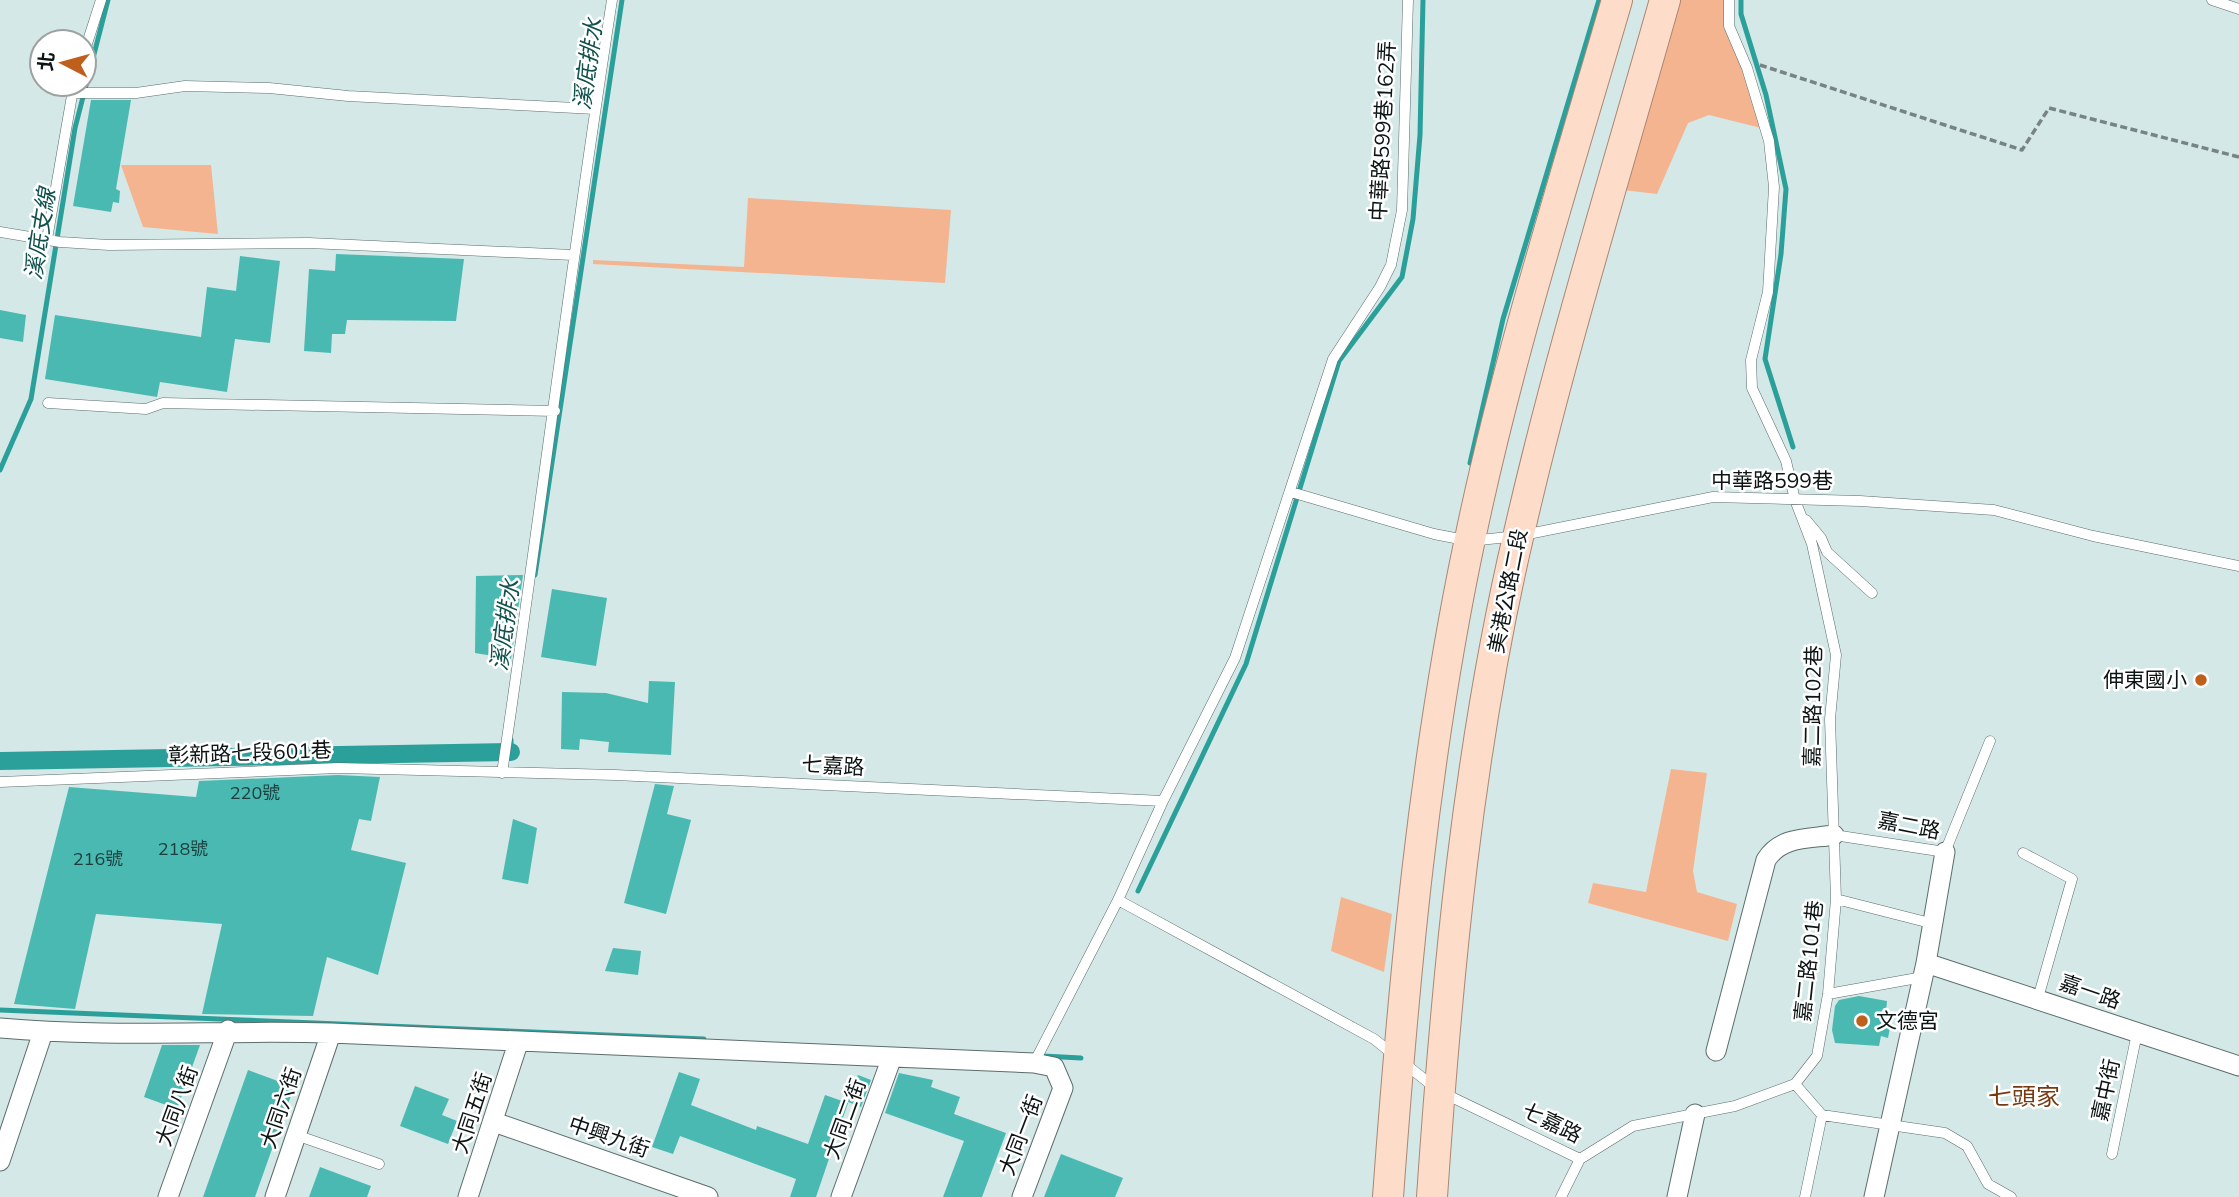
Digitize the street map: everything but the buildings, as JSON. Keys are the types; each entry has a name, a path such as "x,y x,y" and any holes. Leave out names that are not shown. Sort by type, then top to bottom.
{"main road":[{"path":"1388,1197 1412,911 1431,769 1469,541 1514,352 1617,0"},
{"name":"美港公路二段","path":"1432,1197 1439,1091 1470,812 1518,536 1558,375 1665,0"}],"street":[{"name":"嘉二路","path":"1716,1051 1766,860 1774,847 1787,842 1834,835"},
{"name":"嘉二路","path":"1874,1197 1893,1123 1934,924 1945,852"},
{"name":"嘉一路","path":"1924,970 2038,998 2239,1066"},
{"path":"0,1028 43,1032 228,1030 331,1033 1034,1063"},
{"name":"大同八街","path":"168,1197 228,1030"},
{"path":"0,1161 43,1032"},
{"name":"大同六街","path":"275,1197 331,1033"},
{"name":"大同五街","path":"468,1197 518,1043"},
{"name":"大同二街","path":"841,1197 892,1057"},
{"name":"大同一街","path":"1022,1197 1063,1088 1054,1067 1034,1063"},
{"path":"1677,1197 1695,1114"},
{"name":"中興九街","path":"494,1122 708,1197"},
{"path":"650,1197 656,1178"}],"lane":[{"path":"92,28 101,0"},
{"path":"502,773 555,411 573,255 612,0"},
{"name":"中華路599巷162弄","path":"1034,1063 1118,900 1163,801 1235,658 1333,359 1380,287 1391,265 1402,210 1408,0"},
{"name":"嘉二路102巷","path":"1729,0 1729,26 1747,68 1769,141 1774,187 1768,292 1751,360 1752,388 1786,461 1795,500 1804,517 1831,622 1836,655 1830,719 1834,835"},
{"path":"2212,0 2239,9"},
{"path":"98,93 136,93 185,86 269,88 348,96 595,109"},
{"path":"47,239 71,98"},
{"path":"0,232 60,242 185,246 309,243 573,255"},
{"path":"48,403 146,409 163,403 555,411"},
{"name":"中華路599巷","path":"1291,492 1434,534 1469,541 1518,536 1713,497 1994,510 2144,548 2239,566"},
{"path":"1804,517 1821,538 1827,552 1872,593"},
{"path":"1945,852 1990,741"},
{"name":"彰新路七段601巷","path":"0,782 338,768 502,773"},
{"name":"七嘉路","path":"502,773 615,775 1163,801"},
{"name":"嘉二路","path":"1834,835 1945,852"},
{"name":"嘉二路101巷","path":"1795,1084 1817,1056 1828,994 1836,899 1834,835"},
{"path":"2023,853 2072,879 2038,998"},
{"path":"1836,899 1934,924"},
{"name":"七嘉路","path":"1118,900 1374,1039 1439,1091 1580,1159 1633,1126 1735,1106 1795,1084"},
{"path":"1828,994 1924,970"},
{"name":"嘉中街","path":"2112,1154 2137,1033"},
{"path":"1795,1084 1822,1115 1893,1123 1945,1133 1967,1146 1988,1184 2011,1197"},
{"path":"1805,1197 1822,1115"},
{"path":"296,1135 379,1164"},
{"path":"1561,1197 1580,1159"}],"path":[{"path":"1764,64 2022,150 2049,108 2239,157"}],"shaded area":[{"path":"1673,0 1729,0 1730,16 1769,130 1709,115 1688,123 1657,194 1623,190"},
{"path":"121,165 211,165 218,234 143,227"},
{"path":"748,198 951,210 945,283 593,264 593,260 744,267"},
{"path":"1671,769 1707,773 1693,871 1697,892 1737,904 1728,941 1588,903 1593,883 1646,892"},
{"path":"1341,897 1392,914 1384,972 1331,951"}],"waterway":[{"name":"溪底支線","path":"0,470 31,399 75,128 108,0"},
{"name":"溪底排水","path":"535,575 622,0"},
{"path":"1138,891 1246,664 1339,361 1402,277 1413,219 1420,135 1423,0"},
{"path":"1470,463 1503,319 1599,0"},
{"path":"1741,0 1741,14 1766,95 1786,189 1781,254 1765,359 1793,447"},
{"name":"溪底排水","path":"511,740 511,752"},
{"name":"溪底排水","path":"0,761 511,752"},
{"path":"0,1010 704,1039"},
{"path":"1043,1056 1081,1058"}],"place":[{"name":"伸東國小","path":"2201,680"},
{"name":"文德宮","path":"1862,1021"}],"district":[{"name":"七頭家","path":"2024,1097"}]}
